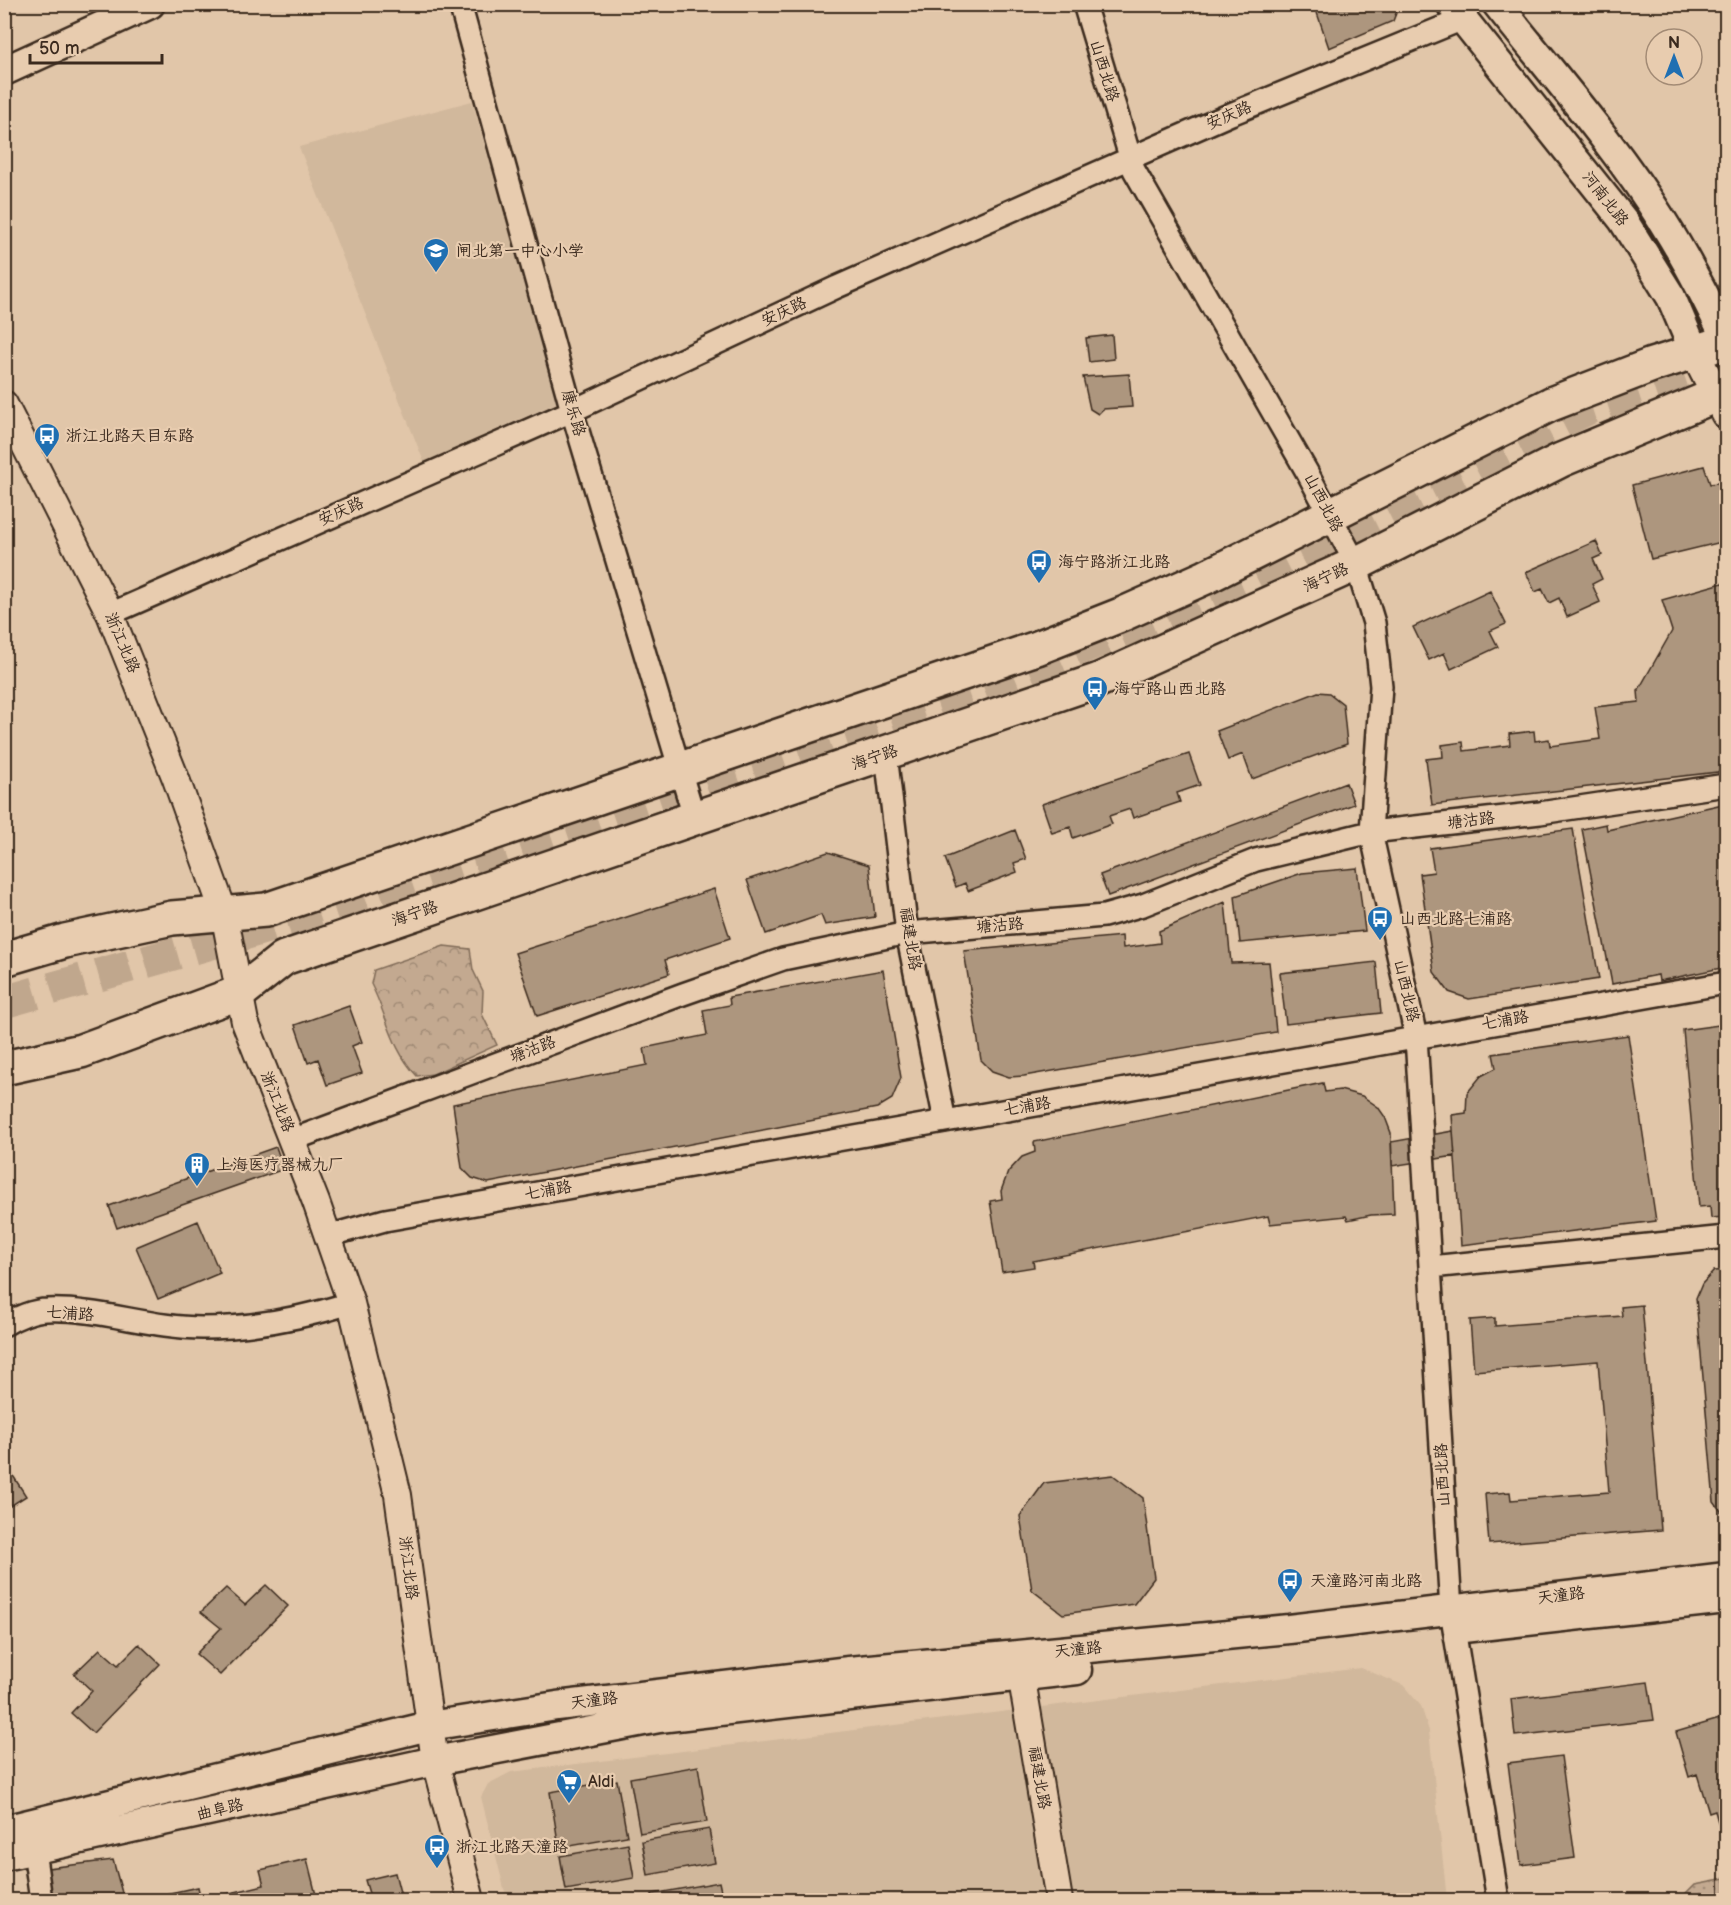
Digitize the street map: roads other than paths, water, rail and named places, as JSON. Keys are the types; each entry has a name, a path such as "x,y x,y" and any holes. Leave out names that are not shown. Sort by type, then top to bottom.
{"main road":[{"path":"4,51 107,4"},
{"path":"4,71 150,4"},
{"name":"河南北路","path":"1497,4 1588,118 1656,211 1691,268 1726,341"},
{"name":"河南北路","path":"1457,12 1623,220 1671,297 1694,351 1724,400"},
{"path":"4,959 65,941 172,918 266,909 680,771 1077,633 1206,577 1330,517 1551,404 1726,341"},
{"name":"海宁路","path":"4,1068 81,1051 241,992 284,958 695,820 1099,680 1356,564 1561,460 1724,400"},
{"name":"天潼路","path":"1452,1619 1726,1576"},
{"name":"天潼路","path":"435,1761 659,1718 1020,1666 1452,1619 1726,1599"},
{"name":"天潼路","path":"429,1726 568,1704 849,1671 1020,1666"},
{"name":"曲阜路","path":"4,1856 23,1835 429,1726"},
{"name":"曲阜路","path":"23,1835 435,1761"}],"street":[{"name":"康乐路","path":"460,4 572,411 695,820"},
{"name":"山西北路","path":"1084,4 1137,176 1356,564 1374,623 1381,686 1371,832 1416,1037 1452,1619 1498,1900"},
{"name":"安庆路","path":"110,614 572,411 837,287 1131,160 1457,12"},
{"name":"浙江北路","path":"4,404 110,614 176,779 224,913 245,1022 292,1140 351,1303 396,1485 435,1761 471,1900"},
{"name":"福建北路","path":"886,754 907,933 945,1121"},
{"name":"塘沽路","path":"292,1140 747,970 823,950 907,933 1063,921 1113,914 1143,905 1246,864 1371,832 1540,813 1726,785"},
{"name":"七浦路","path":"328,1236 385,1220 1726,983"},
{"path":"1431,1267 1726,1237"},
{"name":"七浦路","path":"4,1325 12,1320 46,1310 173,1326 229,1328 310,1316 351,1303"},
{"name":"福建北路","path":"1020,1666 1059,1900"},
{"path":"23,1835 41,1900"}],"tunnel":[{"path":"4,1002 289,921 1002,681 1252,577 1589,408 1726,362"}],"place":[{"name":"闸北第一中心小学","path":"436,274"},
{"name":"浙江北路天目东路","path":"47,459"},
{"name":"海宁路浙江北路","path":"1039,585"},
{"name":"海宁路山西北路","path":"1095,712"},
{"name":"山西北路七浦路","path":"1380,942"},
{"name":"上海医疗器械九厂","path":"197,1188"},
{"name":"天潼路河南北路","path":"1290,1604"},
{"name":"Aldi","path":"569,1805"},
{"name":"浙江北路天潼路","path":"437,1870"}]}
